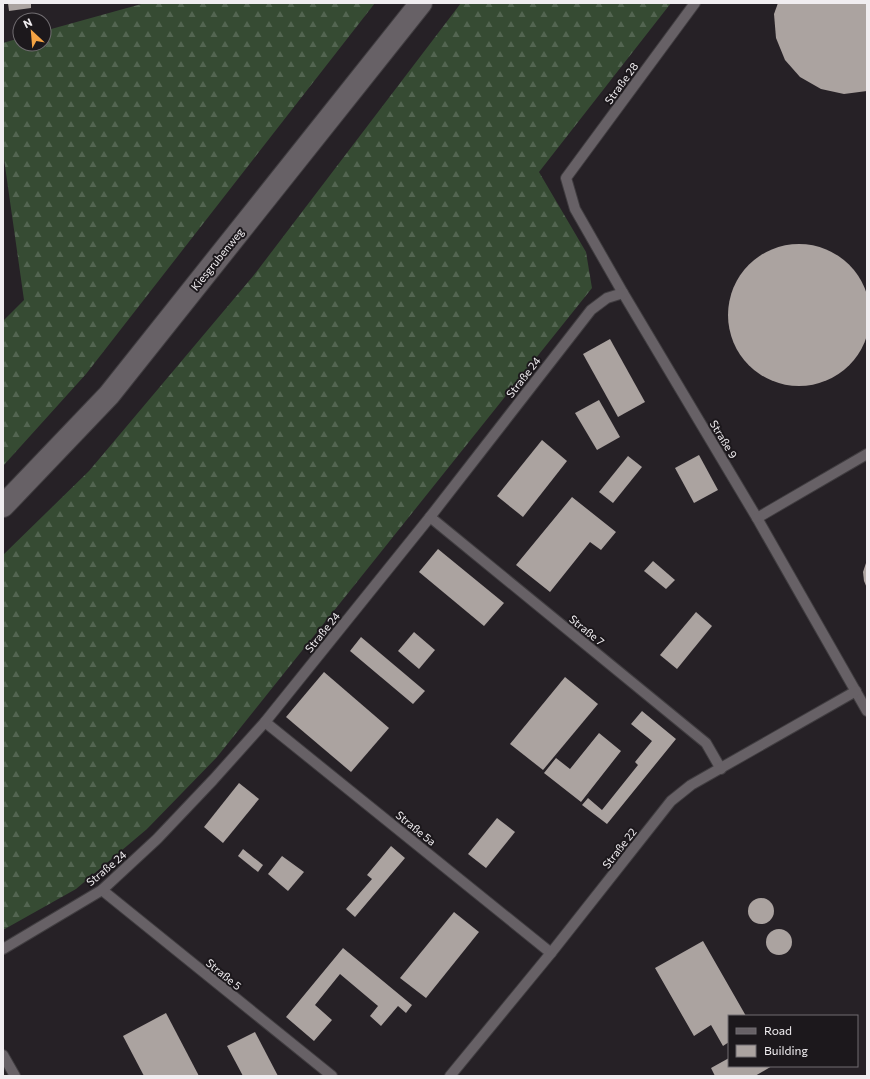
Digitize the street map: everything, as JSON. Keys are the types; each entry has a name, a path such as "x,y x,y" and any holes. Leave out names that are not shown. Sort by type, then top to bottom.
{"main road":[{"name":"Kiesgrubenweg","path":"3,506 109,395 421,3"}],"lane":[{"name":"Straße 28","path":"566,178 695,3"},
{"name":"Straße 9","path":"566,178 575,209 623,293 757,518 867,711"},
{"name":"Straße 24","path":"3,948 102,890 157,839 213,780 265,722 430,517 591,310 607,298 623,293"},
{"path":"757,518 867,454"},
{"name":"Straße 7","path":"430,517 706,743 721,769"},
{"name":"Straße 22","path":"450,1076 551,953 671,801 691,786 856,691"},
{"name":"Straße 5a","path":"265,722 551,953"},
{"name":"Straße 5","path":"102,890 332,1076"},
{"path":"3,1055 15,1076"}],"green space":[{"path":"145,3 375,3 86,374 3,466 3,321 24,300 3,152 3,43 12,40 12,52 52,52 52,29"},
{"path":"461,3 671,3 539,172 586,252 592,288 217,757 147,829 76,889 3,930 3,555 89,471 254,275"}],"building":[{"path":"8,3 31,3 31,8 9,11"},
{"path":"778,3 867,3 867,91 844,94 821,89 800,77 785,60 776,38 774,14"},
{"path":"792,244 806,244 820,247 832,252 844,260 854,270 865,288 869,301 869,329 865,342 854,360 844,370 832,378 820,383 806,386 792,386 778,383 766,378 754,370 744,360 736,348 731,336 728,322 728,308 731,294 736,282 744,270 754,260 766,252 778,247"},
{"path":"610,339 645,402 618,417 583,354"},
{"path":"599,400 620,437 597,450 575,413"},
{"path":"542,440 567,461 523,517 497,496"},
{"path":"699,455 718,490 694,503 675,468"},
{"path":"628,456 642,467 613,503 599,492"},
{"path":"572,497 616,532 601,550 590,542 550,592 516,565"},
{"path":"438,549 504,603 484,626 419,572"},
{"path":"867,560 867,588 864,581 863,572"},
{"path":"653,561 675,580 666,589 644,571"},
{"path":"696,612 712,626 677,669 660,655"},
{"path":"414,632 435,650 419,669 398,651"},
{"path":"361,637 425,691 413,704 350,651"},
{"path":"324,672 389,728 351,772 286,717"},
{"path":"565,677 598,704 543,770 510,744"},
{"path":"642,711 676,739 607,824 582,805 588,798 602,810 638,765 635,762 652,741 631,724"},
{"path":"599,733 621,751 581,802 544,773 556,758 570,769"},
{"path":"239,783 259,799 223,843 204,827"},
{"path":"497,818 515,832 486,868 468,854"},
{"path":"391,846 405,858 355,917 346,909 372,879 367,875"},
{"path":"243,849 263,865 258,872 238,856"},
{"path":"282,856 304,872 288,891 268,874"},
{"path":"761,898 770,902 774,911 770,920 761,924 752,920 748,911 752,902"},
{"path":"454,912 479,932 426,998 400,978"},
{"path":"779,929 788,933 792,942 788,951 779,955 770,951 766,942 770,933"},
{"path":"703,941 745,1015 728,1015 728,1043 723,1046 711,1025 694,1036 655,968"},
{"path":"343,948 412,1005 406,1013 398,1006 381,1026 370,1016 378,1006 340,974 315,1005 332,1020 314,1041 286,1017"},
{"path":"166,1013 199,1076 144,1076 123,1036"},
{"path":"255,1032 278,1076 243,1076 227,1046"},
{"path":"728,1059 728,1067 770,1067 755,1076 715,1076 711,1068"}]}
